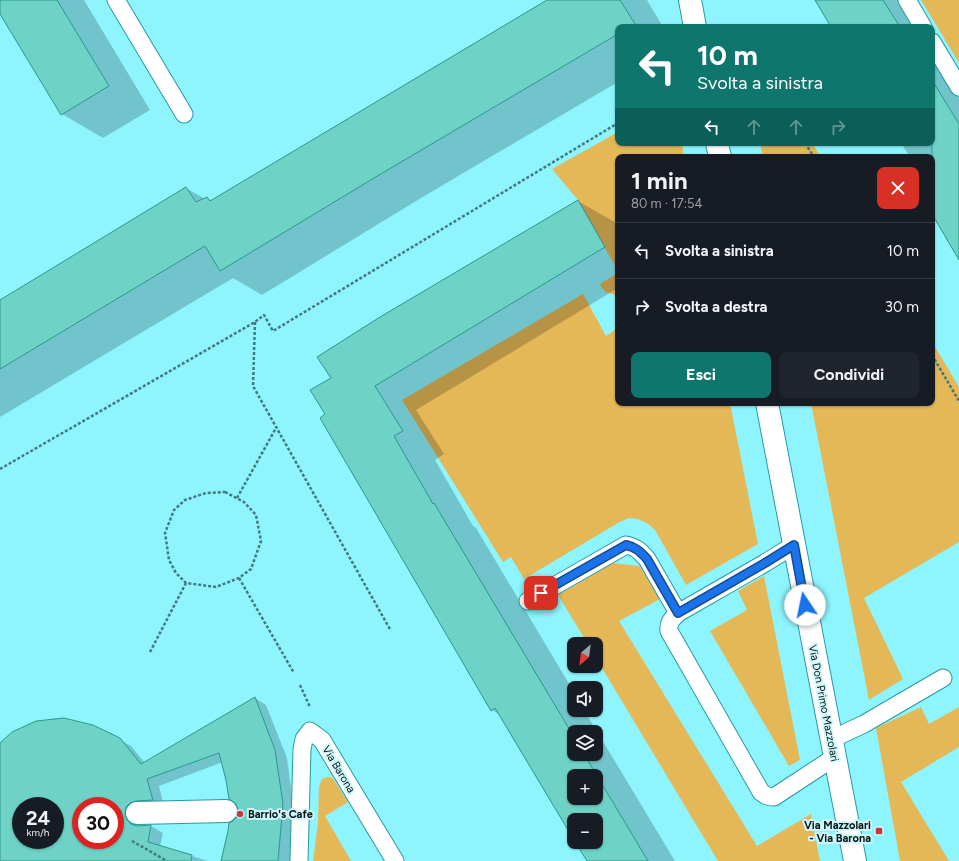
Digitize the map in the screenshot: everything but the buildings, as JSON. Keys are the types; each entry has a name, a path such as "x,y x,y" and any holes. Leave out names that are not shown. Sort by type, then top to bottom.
{"street":[{"path":"690,0 694,24"},
{"name":"Via Don Primo Mazzolari","path":"768,406 855,861"},
{"path":"137,813 226,811"}],"lane":[{"path":"116,0 184,114"},
{"path":"907,0 921,24"},
{"path":"935,47 959,87"},
{"path":"528,601 626,545 641,551 678,613"},
{"path":"794,545 678,613 668,624 672,638 761,792 769,797 774,797 864,724 943,678"},
{"name":"Via Barona","path":"299,861 302,749 304,739 310,731 322,740 395,861"}],"path":[{"path":"0,469 255,322 264,315 273,330 615,125"},
{"path":"255,322 253,386 391,631"},
{"path":"935,364 959,401"},
{"path":"237,498 276,428"},
{"path":"206,492 226,492 244,502 256,515 261,541 251,569 239,578 216,587 186,583 176,573 169,560 165,533 174,510 185,500 206,492"},
{"path":"239,578 294,673"},
{"path":"150,652 186,583"},
{"path":"132,841 167,861"}],"shaded area":[{"path":"921,0 959,0 959,63"},
{"path":"615,134 615,146 682,146 684,154 615,154 615,266 578,200 552,169"},
{"path":"761,146 814,146 819,154 762,154"},
{"path":"615,275 615,294 607,292 600,284"},
{"path":"583,294 606,336 615,330 615,406 731,406 758,544 686,585 655,530 647,523 629,518 618,523 524,579 511,557 503,562 402,400"},
{"path":"935,347 959,387 959,542 864,598 903,679 869,700 812,406 935,406"},
{"path":"613,563 640,566 660,599 619,621 757,846 811,814 820,861 718,861 603,670 603,637 584,637 558,595"},
{"path":"764,576 800,760 789,766 710,631 747,610 738,591"},
{"path":"921,707 929,724 959,707 959,747 901,782 949,861 900,861 876,728"},
{"path":"331,777 334,780 348,802 325,816 351,861 313,861 318,823 319,787 322,779"}],"place":[{"name":"Barrio's Cafe","path":"240,814"},
{"name":"Via Mazzolari - Via Barona","path":"879,831"}],"route":[{"path":"541,593 626,545 641,551 678,613 794,545 805,605"}]}
